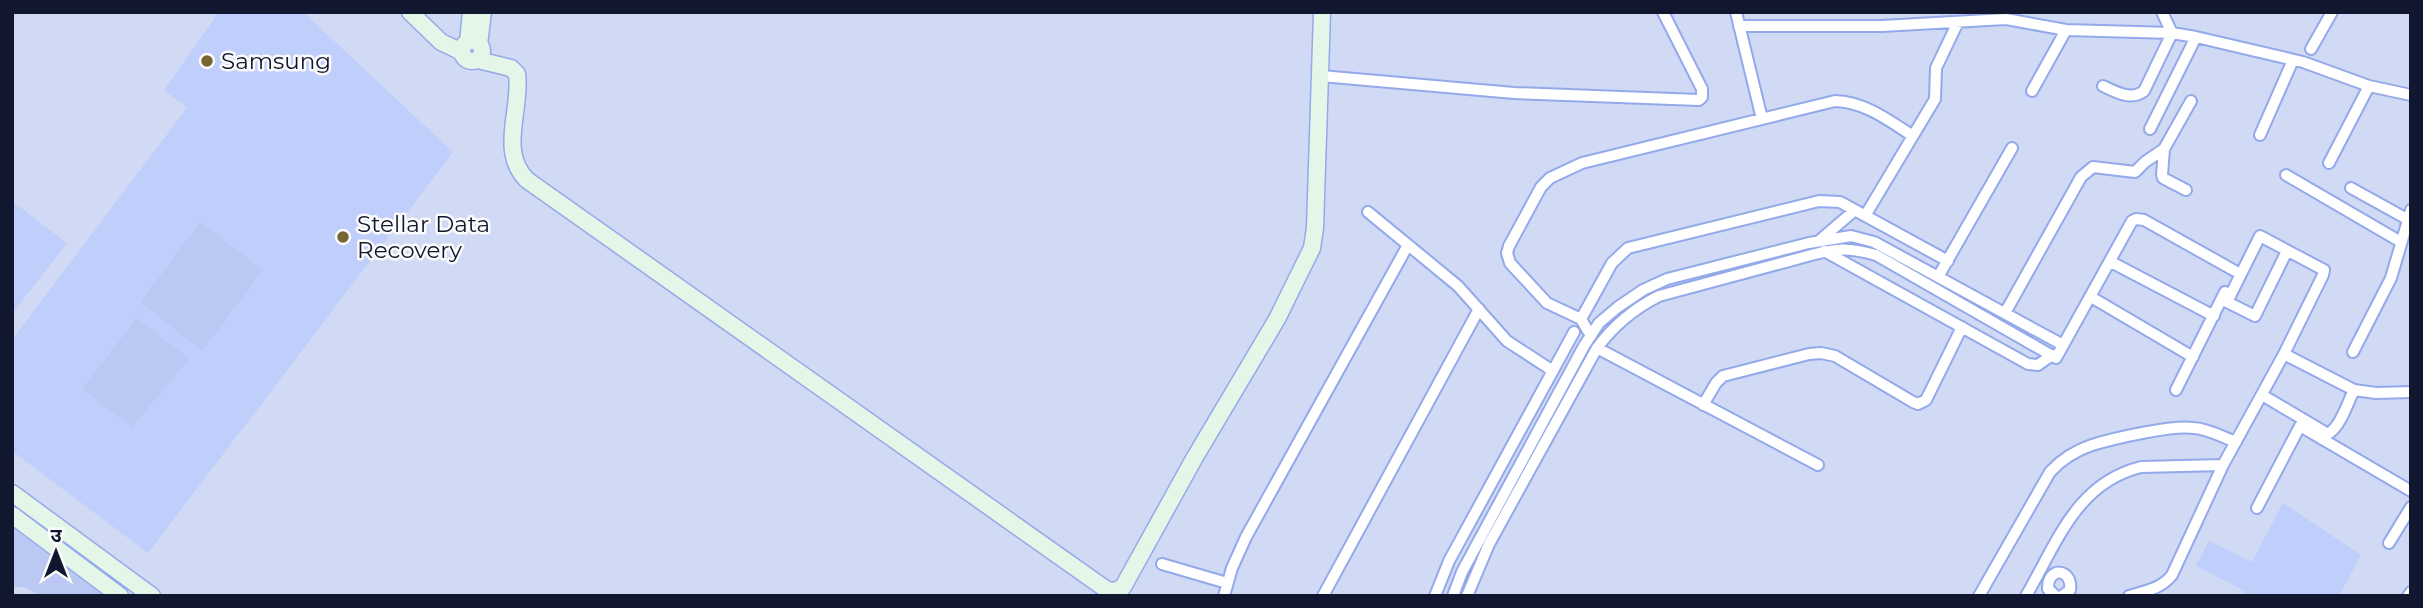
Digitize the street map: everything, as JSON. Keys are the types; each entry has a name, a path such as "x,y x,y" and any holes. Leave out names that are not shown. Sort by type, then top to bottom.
{"street":[{"path":"410,12 441,42 472,49 511,68 517,74 513,153 517,167 527,180 1112,592 1123,587 1195,457 1277,319 1312,248 1315,228 1322,12"},
{"path":"471,12 472,49"},
{"path":"472,49 483,12"},
{"path":"1321,76 1538,94 1699,100 1702,97 1702,89 1663,12"},
{"path":"1736,12 1762,119"},
{"path":"1836,12 1836,26"},
{"path":"1902,12 1902,25"},
{"path":"2162,12 2172,33"},
{"path":"2311,49 2332,12"},
{"path":"1739,26 1902,25 2006,19 2066,30 2172,33 2293,60 2369,86 2411,95"},
{"path":"1822,246 1860,213 1913,136 1935,99 1936,68 1958,22"},
{"path":"2032,91 2066,30"},
{"path":"2103,86 2124,95 2138,95 2144,91 2172,33"},
{"path":"2150,129 2196,37"},
{"path":"2260,135 2293,60"},
{"path":"2329,163 2369,86"},
{"path":"2005,313 2072,191 2088,169 2099,167 2133,172 2164,149 2191,101"},
{"path":"1591,336 1581,319 1547,303 1508,258 1509,246 1541,187 1550,178 1582,163 1819,104 1850,102 1862,105 1913,136"},
{"path":"1938,277 2012,148"},
{"path":"2164,149 2162,175 2166,180 2186,190"},
{"path":"2286,175 2400,242"},
{"path":"2351,188 2409,214 2391,278 2353,352"},
{"path":"1581,319 1612,263 1628,248 1819,201 1834,200 1948,261"},
{"path":"1368,212 1458,286 1507,341 1572,380"},
{"path":"1822,246 2028,364 2038,365 2054,356 2063,345 2132,221 2140,218 2235,271"},
{"path":"1453,596 1462,572 1572,380 1618,323 1637,307 1659,296 1851,236 1874,242 2063,345"},
{"path":"2129,596 2156,588 2169,579 2223,465 2284,354 2324,270 2260,236 2228,302 2255,316 2287,251"},
{"path":"1224,596 1246,537 1408,244"},
{"path":"2176,390 2250,244"},
{"path":"1467,596 1489,544 1572,380 1591,336 1600,323 1618,307 1643,290 1667,279 1822,246 1854,249 1876,255 2054,356"},
{"path":"2111,262 2214,316"},
{"path":"2091,297 2193,357"},
{"path":"1324,596 1479,309"},
{"path":"1703,405 1723,376 1821,353 1835,356 1913,402 1922,402 1926,400 1962,327"},
{"path":"1435,596 1449,561 1574,332"},
{"path":"1597,348 1818,465"},
{"path":"2284,354 2354,390 2376,393 2411,392"},
{"path":"2262,395 2328,434 2333,432 2354,390"},
{"path":"2257,508 2301,426 2411,491"},
{"path":"1979,596 2050,472 2071,456 2092,445 2174,428 2202,429 2236,442"},
{"path":"2026,596 2077,506 2091,492 2128,470 2141,467 2223,465"},
{"path":"12,493 152,596"},
{"path":"2389,542 2411,507"},
{"path":"12,514 120,596"},
{"path":"1162,564 1227,583"},
{"path":"2049,593 2050,577 2056,573 2064,573 2070,578 2071,586 2064,595"}],"shaded area":[{"path":"219,12 303,12 453,152 148,553 12,451 12,340 187,108 164,90"},
{"path":"12,201 67,243 12,314"},
{"path":"200,222 263,270 202,351 141,302"},
{"path":"137,318 189,359 132,427 82,389"},
{"path":"2283,503 2361,555 2339,596 2243,596 2245,591 2196,566 2209,541 2252,562"},
{"path":"12,527 106,596 39,596 23,587 12,588"}],"place":[{"name":"Samsung","path":"207,61"},
{"name":"Stellar Data Recovery","path":"343,237"}]}
